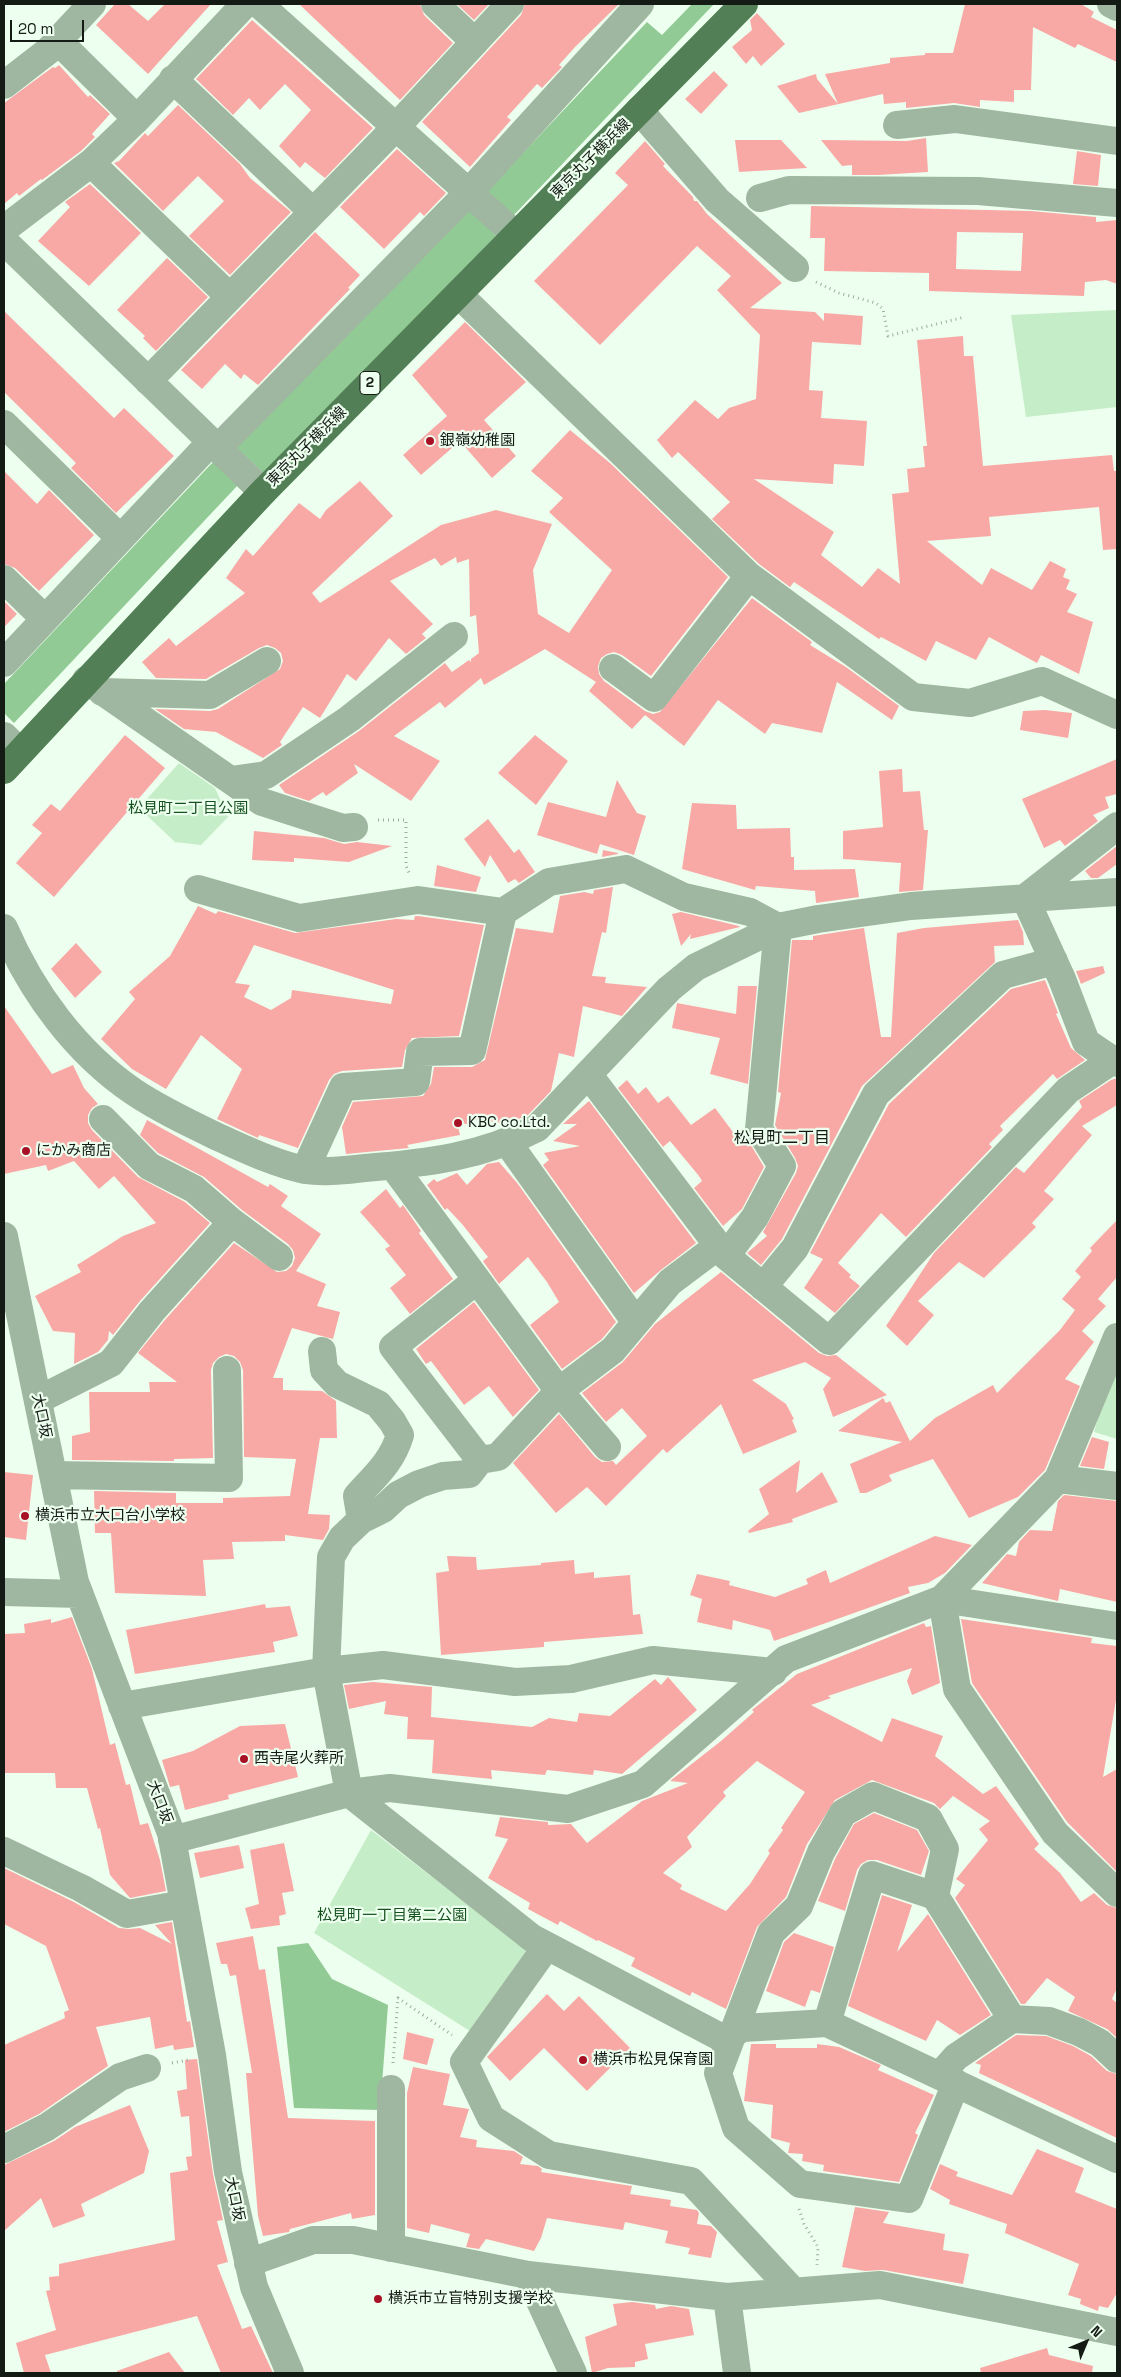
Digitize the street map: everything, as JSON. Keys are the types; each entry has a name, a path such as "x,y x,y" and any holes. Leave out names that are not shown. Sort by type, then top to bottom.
{"main road":[{"name":"東京丸子横浜線","path":"9,753 94,686 263,492 744,4"}],"street":[{"path":"4,85 48,51 92,4"},
{"path":"4,230 91,163 137,120 173,79 245,4"},
{"path":"260,4 516,235"},
{"path":"435,4 475,42"},
{"path":"148,381 396,127 510,4"},
{"path":"4,663 120,538 469,192 640,4"},
{"path":"1112,4 1117,7"},
{"path":"58,41 137,120"},
{"path":"173,79 313,212"},
{"path":"640,110 717,200 795,268"},
{"path":"897,125 956,118 1117,141"},
{"path":"91,163 230,297"},
{"path":"760,198 789,190 978,191 1117,204"},
{"path":"4,241 263,492"},
{"path":"458,294 749,576 913,697 970,703 1042,681 1117,715"},
{"path":"4,424 120,538"},
{"path":"613,668 654,698 749,576"},
{"path":"4,580 45,619"},
{"path":"231,780 266,775 349,719 454,636"},
{"path":"94,686 210,695 267,661"},
{"path":"94,686 262,802 343,828 354,828"},
{"path":"1025,898 1117,826"},
{"path":"198,889 299,918 418,900 503,912 549,882 626,869 684,897 750,912 778,927"},
{"path":"4,928 20,964 62,1027 133,1091 184,1121 255,1154 305,1170 330,1171 424,1164 508,1143 537,1128 669,989 696,967 778,927 818,919 911,906 1117,892"},
{"path":"588,1074 722,1251 829,1341 1068,1090 1115,1062 1086,1042 1054,962 1025,898"},
{"path":"305,1170 343,1087 416,1082 420,1052 472,1051 503,912"},
{"path":"778,927 759,1129 782,1166 755,1217 722,1251 670,1282 613,1350 559,1391 498,1457 480,1460 469,1474 443,1476 419,1484 398,1495 383,1509 361,1520 342,1538 331,1557 326,1671 350,1793 532,1938 724,2039 743,2028 827,2023 1117,2158"},
{"path":"764,1287 795,1248 876,1094 1004,975 1054,962"},
{"path":"103,1119 149,1166 194,1189 232,1222 279,1258"},
{"path":"508,1143 636,1321"},
{"path":"393,1166 559,1391 607,1446"},
{"path":"38,1400 112,1363 152,1311 232,1222"},
{"name":"大口坂","path":"4,1236 75,1582 172,1840 212,2055 228,2172 248,2263 261,2308 290,2373"},
{"path":"477,1280 393,1348 480,1460"},
{"path":"172,1840 350,1793 390,1788 568,1809 643,1784 774,1672 786,1659 942,1599 1058,1479 1117,1337"},
{"path":"322,1351 324,1370 336,1384 378,1404 392,1421 400,1435 395,1452 383,1470 357,1496 361,1520"},
{"path":"53,1475 229,1478 227,1370"},
{"path":"1058,1479 1117,1486"},
{"path":"4,1592 80,1594"},
{"path":"942,1599 1117,1626"},
{"path":"942,1599 957,1690 1055,1834 1117,1893"},
{"path":"122,1706 326,1671 383,1665 515,1682 571,1679 653,1660 774,1672"},
{"path":"935,1896 945,1849 928,1818 873,1796 843,1813 821,1852 799,1906 771,1933 718,2073 736,2128 794,2188 800,2184 909,2199 956,2057 1012,2019 1048,2021 1079,2032 1100,2042 1117,2058"},
{"path":"4,1851 128,1914 184,1904"},
{"path":"827,2023 872,1875 935,1896 1012,2019"},
{"path":"547,1946 464,2062 491,2118 549,2155 691,2180 809,2287"},
{"path":"4,2149 47,2127 120,2077 147,2068"},
{"path":"391,2089 391,2248"},
{"path":"248,2263 313,2240 354,2240 528,2275 727,2297 809,2287 880,2285 1117,2332"},
{"path":"528,2275 573,2373"},
{"path":"727,2297 737,2373"}],"path":[{"path":"795,268 839,293 876,303 883,309 888,336 965,317"},
{"path":"354,828 379,820 406,820 406,866 418,900"},
{"path":"391,2089 398,1998 473,2050"},
{"path":"147,2068 212,2055"},
{"path":"794,2188 804,2224 818,2247 809,2287"}],"green space":[{"path":"692,4 714,4 513,216 487,191 647,22 662,35"},
{"path":"470,209 496,236 263,473 236,447"},
{"path":"1117,310 1117,407 1026,417 1011,315"},
{"path":"213,462 238,485 14,723 4,713 4,684"},
{"name":"松見町二丁目公園","path":"179,763 215,788 228,817 201,845 175,842 139,808"},
{"path":"1117,1352 1117,1439 1094,1432"},
{"name":"松見町一丁目第二公園","path":"371,1830 475,1910 529,1947 470,2031 314,1933"},
{"path":"308,1943 332,1979 388,2005 380,2110 294,2108 277,1947"}],"building":[{"path":"115,4 128,4 148,21 165,4 211,4 148,74 96,25"},
{"path":"299,4 420,4 424,15 453,43 400,100"},
{"path":"457,4 489,4 474,20"},
{"path":"525,4 619,4 575,47 559,65 562,67 542,88 537,84 507,117 511,120 470,167 422,122 521,15"},
{"path":"965,4 1081,4 1094,12 1091,17 1117,30 1117,62 1078,44 1075,48 1033,27 1031,90 1014,90 1014,102 980,100 980,107 954,103 906,108 906,102 884,104 883,94 799,113 777,86 816,74 817,79 838,104 825,74 890,63 890,58 925,55 925,53 953,53"},
{"path":"757,13 785,44 761,66 753,56 746,64 732,47 752,30 750,20"},
{"path":"252,20 373,128 325,178 305,162 300,168 279,146 311,110 285,84 260,110 249,98 233,115 196,79"},
{"path":"59,65 88,97 90,95 110,114 92,134 95,137 81,151 19,196 17,193 4,204 4,103 53,67 55,68"},
{"path":"714,71 728,85 701,114 685,99"},
{"path":"178,105 240,164 250,178 291,212 230,275 189,236 224,201 198,176 163,211 114,163 119,161 145,133 148,136"},
{"path":"926,138 928,172 878,175 852,175 852,165 842,166 821,140 907,141"},
{"path":"735,140 781,140 807,168 739,172"},
{"path":"645,141 665,164 663,166 693,197 694,201 697,201 707,214 782,283 750,308 815,312 824,321 824,313 863,316 861,345 812,342 809,390 823,391 821,418 867,421 864,466 834,464 833,484 754,479 834,532 821,555 862,587 878,568 900,584 892,494 909,492 907,469 925,467 923,446 927,446 917,340 963,336 964,356 973,356 983,466 1112,455 1114,471 1117,471 1117,549 1103,550 1099,507 989,517 991,536 927,541 982,585 991,568 1032,590 1050,561 1066,569 1063,577 1070,580 1066,589 1077,594 1067,612 1093,622 1079,674 1041,655 1037,663 989,637 976,660 936,641 926,661 881,637 879,639 794,582 790,587 759,564 712,519 730,502 678,452 672,458 657,440 695,400 718,419 729,408 756,399 760,335 717,290 731,276 697,246 600,345 534,281 628,185 615,173"},
{"path":"397,149 446,193 424,216 420,212 384,249 340,207"},
{"path":"1077,151 1101,155 1098,186 1073,184"},
{"path":"90,184 141,233 89,286 38,241 70,207 65,202"},
{"path":"811,206 1031,211 1096,217 1096,222 1117,220 1117,284 1106,280 1085,282 1084,296 929,291 929,273 824,271 825,238 810,238","holes":["957,232 1023,233 1021,271 956,269"]},
{"path":"315,232 360,275 348,288 350,289 258,385 244,374 241,379 225,364 202,389 181,370"},
{"path":"167,258 208,297 156,351 143,338 145,336 117,310"},
{"path":"4,311 114,418 124,408 174,456 116,513 71,468 76,463 4,392"},
{"path":"465,322 526,382 484,420 516,456 492,478 460,441 421,475 403,455 447,416 412,375"},
{"path":"570,430 610,463 728,577 651,676 622,655 614,652 601,658 598,666 599,674 604,681 645,711 653,714 660,712 752,598 812,642 810,645 846,667 899,706 892,720 837,682 822,733 772,723 765,734 718,700 684,746 645,715 632,729 589,691 596,682 545,649 484,685 481,678 445,708 440,702 394,736 440,761 411,801 354,764 358,773 326,796 323,792 309,801 285,793 279,785 359,731 445,663 452,672 469,660 471,662 471,659 479,653 476,615 470,617 469,559 457,563 456,557 441,566 435,558 390,581 433,624 422,634 426,638 406,654 389,638 356,681 347,674 320,718 303,707 280,742 282,745 263,758 216,732 184,729 155,709 210,711 218,709 280,669 283,661 281,653 267,645 206,679 156,678 142,662 169,638 176,646 245,593 226,578 246,549 253,556 299,503 320,519 326,510 360,481 393,516 312,593 320,603 441,525 496,510 552,524 533,570 538,614 569,633 612,570 549,512 563,498 531,471"},
{"path":"4,471 37,504 49,490 94,535 39,591 15,568 4,564"},
{"path":"4,601 17,614 4,627"},
{"path":"1045,710 1072,713 1068,738 1020,730 1023,711"},
{"path":"125,735 165,768 54,897 16,863 42,833 32,825 51,804 60,811"},
{"path":"535,735 568,761 536,805 498,773"},
{"path":"1117,759 1117,794 1105,797 1109,808 1093,815 1098,821 1065,846 1060,840 1044,848 1022,799"},
{"path":"902,769 903,792 920,791 924,830 928,830 923,890 899,892 901,863 843,859 843,831 883,827 879,771"},
{"path":"617,780 637,813 646,816 634,855 600,844 597,854 537,835 548,802 606,817"},
{"path":"692,803 736,805 737,829 790,828 791,857 794,857 794,870 855,869 859,897 816,903 815,891 756,886 755,890 682,869"},
{"path":"488,819 514,853 519,849 535,872 519,883 515,879 508,883 490,855 485,867 464,839"},
{"path":"254,831 324,838 344,844 357,842 392,846 349,862 294,858 294,862 252,860"},
{"path":"1117,846 1117,864 1098,878 1091,878 1085,871"},
{"path":"603,850 618,853 618,854 602,857"},
{"path":"437,865 481,877 476,892 434,886"},
{"path":"613,887 606,933 602,932 592,976 606,977 605,983 647,987 622,1016 583,1006 574,1057 559,1053 551,1091 528,1115 514,1121 502,1121 502,1123 467,1119 471,1125 457,1122 460,1135 407,1145 409,1148 346,1154 342,1127 353,1102 423,1096 431,1084 434,1067 472,1067 485,1060 516,928 553,933 560,896 584,892 593,894 594,890"},
{"path":"198,906 216,914 218,911 295,933 396,919 414,920 415,916 484,925 459,1036 412,1038 405,1050 402,1067 342,1071 334,1074 329,1080 298,1148 259,1135 258,1138 217,1119 242,1069 201,1035 166,1089 132,1069 101,1039 135,999 129,992 170,956","holes":["254,945 394,990 391,1004 292,990 291,998 271,1010 244,997 250,985 235,983"]},
{"path":"681,912 740,927 690,939 691,934 681,946 672,914"},
{"path":"1018,920 1023,932 1024,945 994,946 995,962 862,1086 782,1239 761,1265 747,1253 767,1236 763,1232 796,1173 798,1166 775,1125 781,1093 778,1092 792,940 813,940 813,936 864,928 881,1037 891,1037 897,933 924,928"},
{"path":"76,943 102,972 75,998 51,969"},
{"path":"1103,966 1105,973 1081,984 1076,971"},
{"path":"1045,980 1058,1013 1056,1014 1071,1048 1085,1060 1057,1079 1053,1074 1000,1126 1003,1130 989,1144 992,1147 906,1237 881,1213 838,1263 851,1275 849,1277 860,1286 835,1313 804,1288 823,1259 810,1253 889,1104 1011,989"},
{"path":"738,986 757,986 748,1084 710,1074 720,1038 672,1028 677,1003 736,1014"},
{"path":"4,1006 52,1074 73,1065 84,1088 98,1104 92,1108 88,1115 88,1123 92,1130 138,1177 185,1202 210,1223 140,1301 113,1335 109,1331 108,1340 98,1352 74,1364 75,1333 53,1331 35,1296 81,1272 77,1265 123,1236 156,1223 114,1176 99,1189 74,1161 48,1171 46,1165 4,1174"},
{"path":"1117,1078 1117,1105 1082,1126 1092,1135 1044,1191 1054,1199 1032,1223 1036,1227 984,1278 959,1262 918,1301 934,1315 907,1346 886,1326 934,1253 1016,1167 1024,1173 1082,1107 1079,1101"},
{"path":"627,1080 638,1094 646,1087 658,1103 668,1096 691,1125 715,1108 739,1140 745,1135 764,1167 742,1209 723,1226 694,1188 702,1181 699,1176 670,1141 663,1147 618,1088"},
{"path":"589,1101 696,1243 634,1293 543,1165 549,1160 544,1153 580,1146 553,1141 577,1124 563,1124"},
{"path":"147,1120 268,1187 270,1184 288,1196 281,1206 321,1234 296,1271 326,1284 317,1306 340,1312 333,1339 292,1328 273,1378 283,1378 283,1390 322,1391 336,1401 337,1438 320,1438 308,1514 330,1515 329,1529 323,1540 285,1535 285,1541 232,1542 234,1559 203,1560 206,1596 115,1593 111,1533 95,1533 94,1491 176,1493 176,1503 223,1503 223,1498 290,1496 296,1459 244,1457 243,1370 240,1362 234,1356 226,1354 219,1357 213,1363 211,1370 213,1458 174,1459 174,1461 72,1460 72,1436 90,1432 89,1392 150,1392 149,1382 177,1382 138,1353 234,1243 277,1272 286,1271 292,1266 295,1258 293,1250 288,1244 242,1210 204,1177 158,1153 140,1135"},
{"path":"499,1162 518,1184 616,1322 602,1339 562,1369 530,1325 559,1302 547,1282 528,1257 499,1284 483,1261 488,1257 462,1224 447,1208 445,1210 427,1185 434,1179 437,1182 457,1173 467,1185 487,1164"},
{"path":"386,1189 400,1208 403,1205 421,1231 419,1233 453,1279 410,1314 390,1288 406,1275 385,1249 390,1246 360,1212"},
{"path":"1117,1220 1117,1277 1098,1299 1106,1306 1082,1331 1094,1342 1065,1379 1080,1386 1045,1470 1018,1497 969,1518 933,1459 889,1475 892,1481 866,1493 860,1493 850,1464 902,1442 838,1431 883,1398 886,1403 890,1401 910,1441 935,1418 993,1385 997,1393 1060,1330 1075,1310 1062,1299 1081,1277 1075,1271 1092,1251 1090,1248"},
{"path":"721,1272 819,1353 827,1356 836,1355 887,1395 833,1417 823,1389 831,1378 805,1362 752,1380 786,1404 794,1419 792,1420 797,1432 743,1454 721,1404 667,1453 663,1449 606,1506 587,1487 556,1513 513,1463 559,1414 595,1457 602,1462 613,1461 616,1465 647,1436 622,1408 606,1422 582,1393 623,1362 655,1324"},
{"path":"474,1302 539,1390 513,1417 489,1386 464,1405 431,1361 426,1364 416,1349"},
{"path":"1092,1437 1109,1442 1104,1469 1080,1466"},
{"path":"800,1460 796,1493 822,1472 838,1502 792,1519 793,1522 749,1533 748,1531 769,1514 759,1489"},
{"path":"4,1472 33,1475 26,1540 4,1537"},
{"path":"1064,1495 1117,1501 1117,1602 1060,1589 1058,1601 982,1583 1007,1554 1016,1556 1019,1542 1030,1530 1052,1531 1058,1501"},
{"path":"935,1536 972,1545 945,1573 928,1583 908,1587 910,1593 774,1641 770,1630 733,1620 732,1630 697,1622 702,1599 690,1595 697,1574 730,1581 729,1585 775,1597 808,1584 806,1579 826,1570 830,1583"},
{"path":"447,1556 476,1557 477,1570 541,1565 541,1563 574,1560 575,1574 594,1572 594,1578 630,1575 633,1615 640,1614 643,1634 544,1642 544,1647 441,1655 436,1573 449,1571"},
{"path":"265,1604 266,1608 290,1606 298,1636 273,1642 275,1652 135,1674 126,1630"},
{"path":"72,1617 92,1669 110,1745 115,1743 126,1785 130,1784 140,1825 148,1823 160,1860 166,1891 130,1898 110,1875 100,1828 98,1829 87,1788 56,1788 55,1773 4,1773 4,1634 25,1633 24,1624 51,1619 51,1623"},
{"path":"961,1619 1092,1638 1091,1643 1117,1646 1117,1694 1103,1777 1117,1769 1117,1872 1067,1822 972,1683"},
{"path":"924,1623 926,1627 931,1626 940,1683 912,1695 907,1681 912,1668 828,1696 831,1698 811,1705 882,1742 892,1718 943,1736 935,1756 983,1794 996,1786 1039,1844 1034,1849 1060,1873 1081,1902 1094,1893 1107,1905 1117,1908 1117,1988 1112,1999 1117,2003 1117,2038 1107,2029 1068,2011 1075,1997 1047,1978 1025,2004 1021,2004 955,1898 965,1885 956,1879 988,1840 979,1829 990,1821 953,1796 940,1809 934,1803 872,1780 835,1800 807,1844 786,1897 757,1927 726,2009 692,1992 690,1996 631,1966 635,1958 597,1941 560,1921 558,1925 528,1909 530,1903 488,1878 508,1839 495,1836 500,1817 548,1822 548,1825 571,1824 587,1843 642,1801 688,1783 670,1781 721,1741 754,1712 752,1710 797,1674","holes":["757,1761 805,1792 781,1828 783,1830 768,1851 770,1853 750,1884 726,1911 680,1889 682,1885 663,1873 692,1847 687,1837 726,1796 723,1792"]},
{"path":"668,1677 697,1710 622,1774 594,1770 593,1775 547,1770 545,1775 491,1770 492,1779 432,1773 434,1740 407,1739 408,1717 384,1714 386,1701 349,1709 344,1685 373,1682 432,1687 431,1717 532,1727 549,1718 577,1722 579,1713 610,1716 655,1679 661,1685"},
{"path":"285,1724 298,1777 228,1795 229,1799 185,1810 179,1785 170,1787 162,1760 193,1751 240,1726"},
{"path":"874,1813 917,1830 929,1851 921,1875 877,1860 868,1860 861,1864 857,1870 845,1911 818,1901 835,1859 854,1824"},
{"path":"284,1843 294,1891 282,1893 286,1914 279,1916 280,1925 251,1929 245,1908 259,1904 250,1850"},
{"path":"239,1845 244,1868 200,1878 194,1853"},
{"path":"4,1868 74,1902 119,1928 140,1928 172,1944 155,1925 172,1922 187,2022 190,2021 194,2047 174,2050 173,2045 155,2049 150,2017 96,2027 108,2066 39,2114 4,2132 4,2045 65,2018 64,2012 69,2010 46,1946 4,1924"},
{"path":"882,1895 912,1905 897,1952 928,1914 991,2015 960,2035 937,2020 926,2041 848,2006"},
{"path":"794,1933 834,1947 820,1993 811,1990 805,2007 766,1991 784,1942"},
{"path":"253,1936 259,1970 265,1969 288,2118 375,2121 375,2215 352,2219 351,2213 290,2229 289,2232 263,2236 258,2216 246,2073 252,2073 236,1975 230,1976 227,1964 221,1964 216,1943"},
{"path":"547,1994 564,2011 579,1996 630,2048 587,2091 544,2048 510,2081 487,2057"},
{"path":"407,2032 434,2039 427,2065 403,2059"},
{"path":"1016,2035 1046,2036 1073,2046 1091,2056 1107,2071 1117,2074 1117,2138 979,2073 981,2065 975,2063"},
{"path":"751,2044 776,2044 776,2048 817,2048 817,2044 839,2047 881,2065 878,2070 934,2095 915,2133 918,2135 899,2182 823,2171 824,2165 802,2161 803,2154 788,2153 790,2143 771,2138 773,2105 744,2101"},
{"path":"197,2059 213,2174 223,2220 217,2221 228,2262 217,2265 242,2329 251,2326 273,2373 221,2373 197,2316 45,2355 51,2373 24,2373 16,2343 56,2330 46,2291 50,2290 49,2277 59,2276 59,2264 175,2240 170,2173 188,2170 186,2157 192,2156 189,2116 181,2117 177,2091 187,2089 185,2060"},
{"path":"413,2067 450,2074 443,2105 469,2109 460,2137 477,2140 476,2147 514,2151 523,2157 520,2164 538,2166 542,2169 541,2172 632,2186 630,2194 671,2200 670,2206 697,2210 699,2213 697,2224 711,2226 717,2232 711,2258 688,2254 690,2248 665,2243 668,2231 625,2222 623,2230 547,2218 541,2238 534,2251 486,2239 479,2249 466,2247 470,2234 431,2224 429,2233 407,2228 407,2093"},
{"path":"130,2105 149,2151 144,2173 81,2204 85,2216 53,2228 41,2198 4,2231 4,2165 54,2141 75,2127"},
{"path":"1037,2149 1084,2168 1075,2192 1117,2209 1117,2293 1108,2308 1099,2306 1098,2311 1080,2304 1081,2299 1068,2295 1079,2264 1005,2233 1007,2224 949,2204 950,2200 930,2189 940,2164 958,2172 956,2176 1012,2195"},
{"path":"855,2207 889,2212 883,2223 945,2234 943,2250 969,2254 963,2284 883,2270 865,2271 842,2267"},
{"path":"632,2302 655,2305 656,2309 671,2306 689,2309 694,2335 645,2344 648,2359 635,2362 635,2367 608,2368 592,2373 585,2337 617,2325 613,2304"},
{"path":"1047,2348 1049,2355 1093,2366 1092,2373 981,2373 980,2368"},
{"path":"169,2352 185,2373 117,2373 117,2371"}],"place":[{"name":"銀嶺幼稚園","path":"430,441"},
{"name":"KBC co.Ltd.","path":"458,1123"},
{"name":"にかみ商店","path":"26,1151"},
{"name":"横浜市立大口台小学校","path":"25,1516"},
{"name":"西寺尾火葬所","path":"244,1759"},
{"name":"横浜市松見保育園","path":"583,2060"},
{"name":"横浜市立盲特別支援学校","path":"378,2299"}],"district":[{"name":"松見町二丁目","path":"782,1139"}]}
